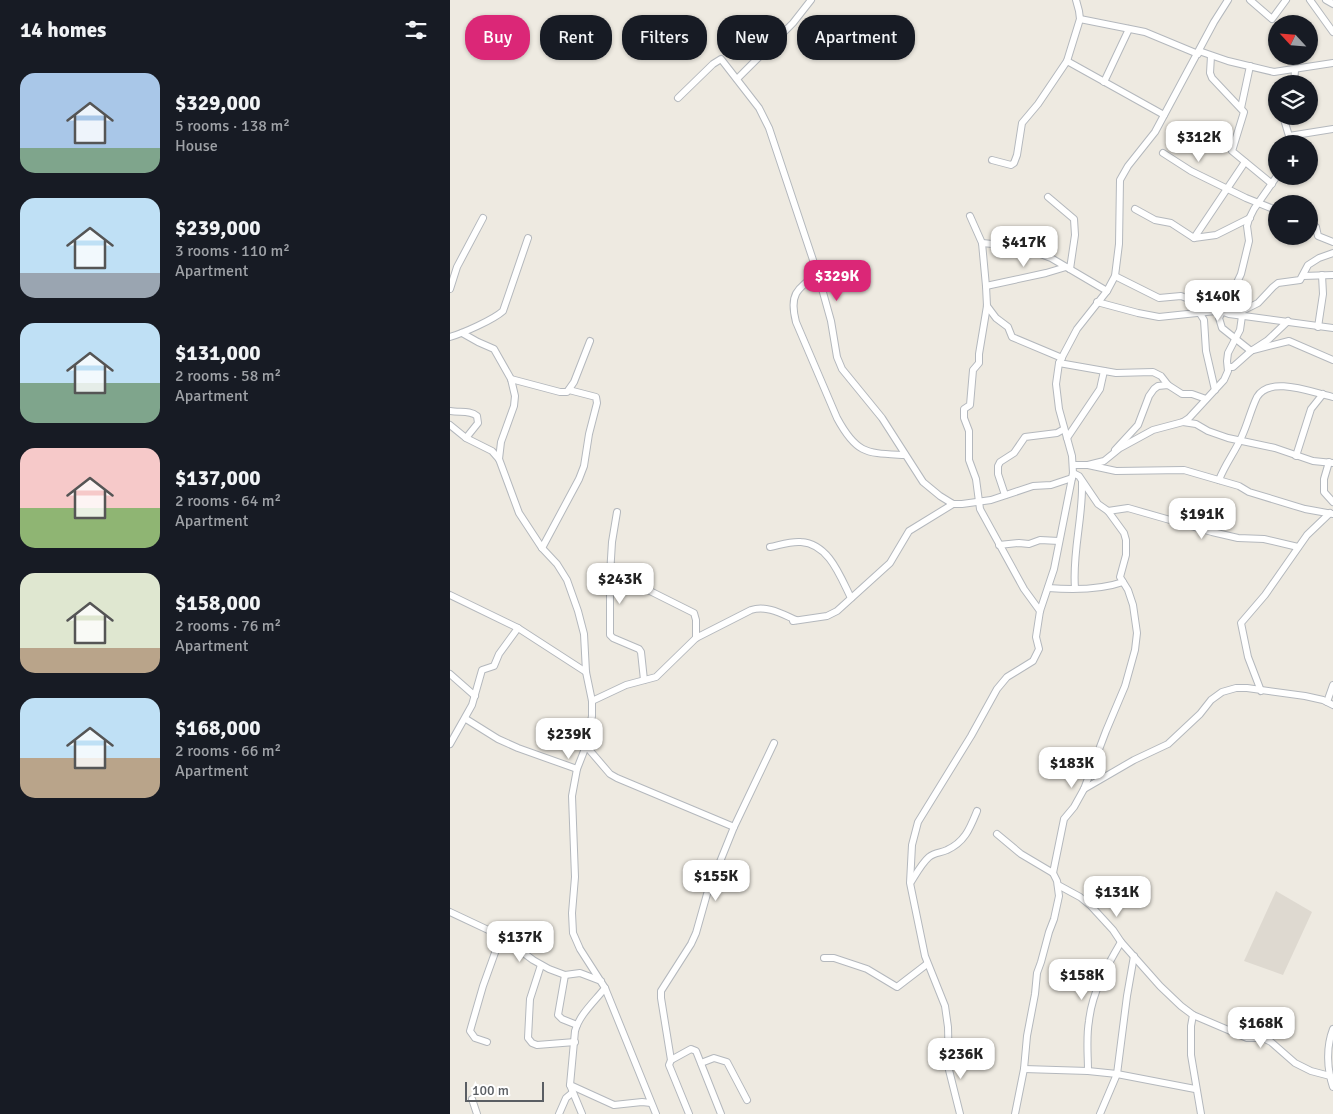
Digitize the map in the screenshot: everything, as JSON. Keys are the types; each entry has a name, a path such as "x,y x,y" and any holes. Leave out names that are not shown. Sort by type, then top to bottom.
{"street":[{"path":"737,79 793,23 812,0"},
{"path":"992,160 1008,164 1014,163 1022,123 1038,104 1067,61 1080,19 1076,0"},
{"path":"960,1114 949,1070 948,1027 945,1006 927,964 910,883 912,845 918,822 974,730 996,689 1007,677 1035,660 1038,650 1036,637 1040,611 1054,569 1073,475 1073,465 1056,384 1060,361 1077,329 1107,291 1115,276 1119,244 1120,180 1128,166 1155,132 1214,22 1228,0"},
{"path":"1250,0 1272,19 1286,0"},
{"path":"1310,0 1333,32"},
{"path":"1326,0 1333,4"},
{"path":"1080,19 1159,36 1198,52 1274,72 1333,63"},
{"path":"1104,82 1129,29"},
{"path":"1211,56 1210,73 1212,78 1241,108 1244,115 1232,151 1268,181"},
{"path":"678,98 713,64 721,59 765,118 796,204 805,240 818,274 831,321 837,357 842,369 869,401 923,482 953,504"},
{"path":"1067,61 1164,114"},
{"path":"1241,108 1250,66"},
{"path":"1295,70 1295,75"},
{"path":"1295,135 1333,129"},
{"path":"1163,153 1181,166 1268,207"},
{"path":"1194,238 1245,162"},
{"path":"1252,351 1222,328 1219,318 1241,274 1249,241 1247,226 1250,218 1271,185"},
{"path":"1048,197 1074,219 1075,234 1068,268"},
{"path":"1135,209 1155,220 1171,223 1194,238 1216,235 1250,218"},
{"path":"970,216 982,243 987,306 979,363 973,370 970,405 964,409 964,418 968,431 968,460 976,479 978,502 985,519 1024,589 1040,611"},
{"path":"450,289 457,267 483,218"},
{"path":"1318,236 1333,242"},
{"path":"450,337 497,316 503,311 528,238"},
{"path":"982,243 1022,248 1051,258 1107,291"},
{"path":"1233,315 1258,303 1278,283 1299,281 1311,263 1319,258 1333,254"},
{"path":"986,286 1068,268"},
{"path":"818,274 798,289 792,307 796,322 837,418 845,433 863,450 870,453 905,455"},
{"path":"1318,327 1323,294 1322,275"},
{"path":"1302,276 1333,275"},
{"path":"1115,276 1159,298 1181,296 1233,315 1333,328"},
{"path":"1097,302 1154,316 1221,312"},
{"path":"987,306 996,318 1008,327 1012,337 1060,361 1116,373 1153,372 1161,376 1168,385 1183,394 1192,394 1206,399"},
{"path":"1199,312 1204,320 1206,351 1215,390"},
{"path":"1183,422 1224,380 1228,371 1228,353 1236,338 1242,316"},
{"path":"1228,366 1233,367 1268,340 1288,321"},
{"path":"462,333 494,349 511,379 515,396 514,406 501,442 498,459"},
{"path":"570,390 590,340"},
{"path":"1252,351 1289,341 1333,360"},
{"path":"1067,438 1100,389 1104,371"},
{"path":"511,379 564,393 570,390 596,397 597,403 589,434 584,466 542,548"},
{"path":"1113,454 1121,442 1140,422 1154,389 1161,385 1168,385"},
{"path":"1219,480 1227,461 1240,441 1257,398 1266,388 1284,386 1333,396"},
{"path":"1296,456 1312,409 1323,394"},
{"path":"450,411 472,412 477,416 478,423 466,438"},
{"path":"1088,465 1104,460 1153,430 1183,422 1196,424 1208,431 1240,441 1275,448 1313,461 1331,463 1324,479 1324,492 1333,502"},
{"path":"450,425 466,438 492,452 498,459 519,513 542,548 567,580 578,610 584,634 586,672 592,701 592,716 586,746 577,769 572,796 575,877 572,914 573,933 580,949 605,988 656,1114"},
{"path":"1005,495 997,470 1000,462 1014,453 1025,437 1057,433 1064,428"},
{"path":"1073,465 1088,465 1116,471 1184,470 1305,509 1332,514"},
{"path":"592,701 626,685 659,675 696,638 756,608 770,609 793,621 827,616 837,611 890,563 909,531 953,504 978,502 1033,486 1051,484 1073,475 1079,476 1098,504 1108,511 1124,533 1126,558 1120,574 1133,605 1137,632 1135,650 1125,686 1084,789 1074,807 1064,819 1053,873 1058,885 1059,896 1035,982 1035,994 1027,1036 1024,1069 1015,1114"},
{"path":"1075,588 1074,566 1080,527 1082,481"},
{"path":"1108,511 1128,508 1238,538 1264,539 1298,547"},
{"path":"617,512 612,542 610,575 610,635 639,649 644,680"},
{"path":"1261,690 1248,657 1241,623 1265,595 1307,535 1332,514"},
{"path":"999,544 1029,544 1040,540 1059,541"},
{"path":"770,547 800,542 814,546 826,555 833,564 851,598"},
{"path":"610,575 650,591 694,613 696,638"},
{"path":"1048,588 1105,586 1123,582"},
{"path":"450,595 518,628 586,672"},
{"path":"450,744 466,719 482,670 494,666 499,654 518,628"},
{"path":"450,674 475,696"},
{"path":"1084,789 1134,760 1168,744 1217,695 1240,687 1305,696 1330,703 1333,685"},
{"path":"466,719 498,739 577,769"},
{"path":"689,1114 670,1065 671,1060 661,991 696,934 707,894 734,827 774,744"},
{"path":"586,746 610,774 617,778 734,827"},
{"path":"910,883 929,856 937,852 946,851 962,841 977,811"},
{"path":"997,834 1021,854 1053,873"},
{"path":"1058,885 1080,897 1091,906 1113,930 1121,942 1180,1006 1193,1014 1247,1038 1263,1038 1271,1042 1288,1058 1303,1067 1330,1076"},
{"path":"451,914 500,936 541,965 564,975 580,974 601,981"},
{"path":"487,1042 475,1038 470,1031 500,936"},
{"path":"1088,1071 1088,1022 1091,1009 1102,975 1121,942"},
{"path":"1100,1114 1117,1074 1126,996 1134,956"},
{"path":"824,958 834,958 867,969 897,987 927,964"},
{"path":"541,965 530,999 528,1038 537,1045 575,1042"},
{"path":"564,975 558,1016 577,1025"},
{"path":"582,1114 570,1085 577,1025 605,988"},
{"path":"1193,1014 1191,1046 1195,1089 1201,1114"},
{"path":"1333,1029 1328,1047 1330,1076 1333,1086"},
{"path":"671,1060 691,1049 696,1051 721,1114"},
{"path":"700,1063 714,1058 728,1062 747,1100"},
{"path":"1024,1069 1117,1074 1195,1089"},
{"path":"570,1085 614,1104 651,1103"},
{"path":"559,1114 566,1098 572,1093"},
{"path":"472,1099 477,1114"}],"shaded area":[{"path":"1276,891 1312,912 1283,975 1244,961"}]}
